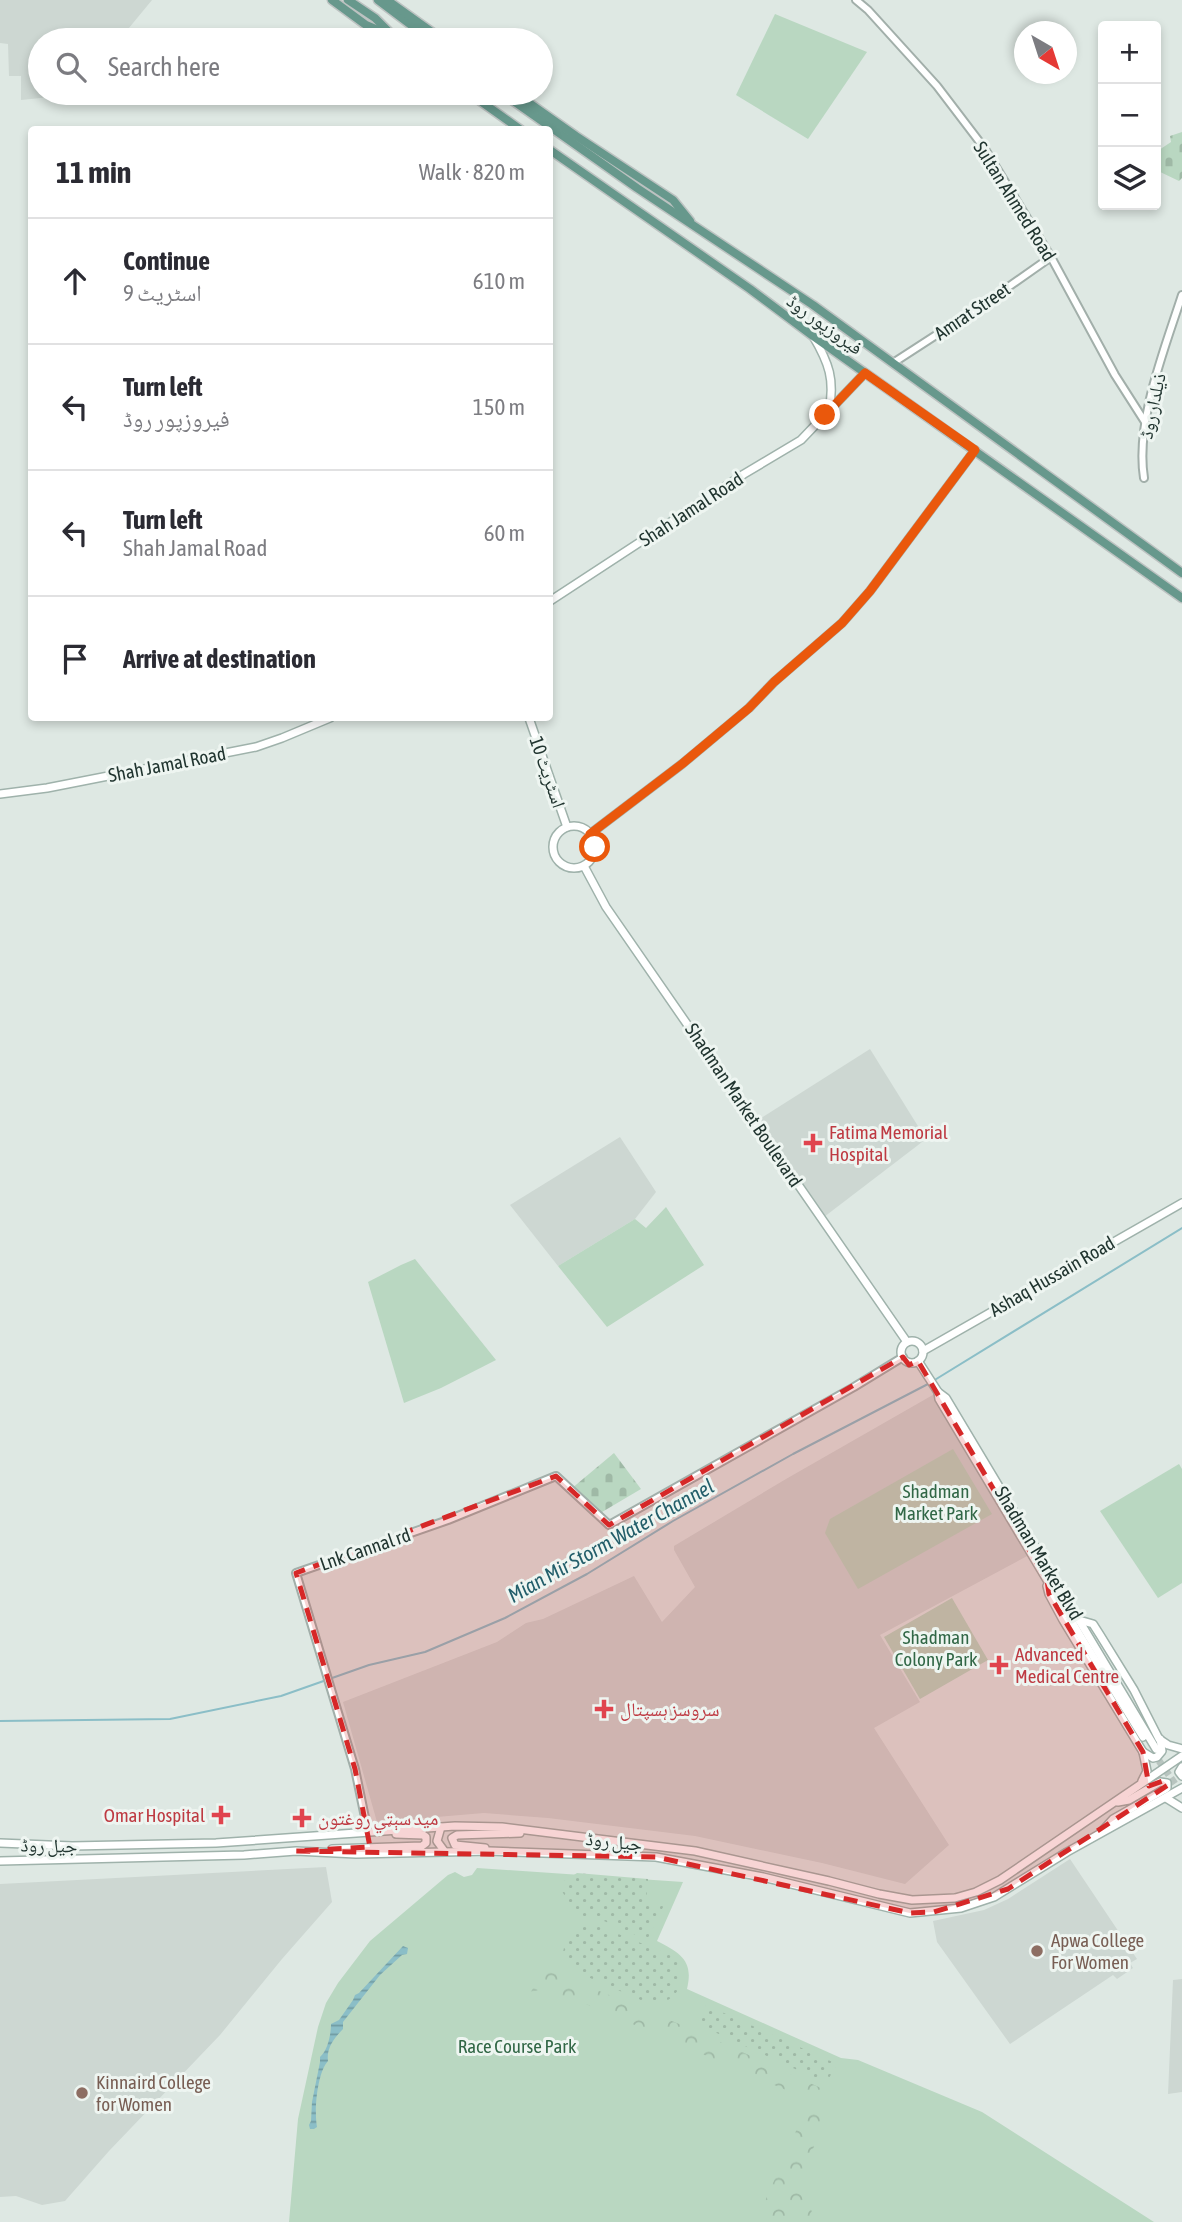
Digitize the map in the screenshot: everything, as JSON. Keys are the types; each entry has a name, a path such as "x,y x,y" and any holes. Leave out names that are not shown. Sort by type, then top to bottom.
{"main road":[{"path":"332,0 373,28"},
{"path":"348,0 385,28"},
{"path":"378,0 415,28"},
{"path":"387,0 426,28"},
{"path":"486,105 515,126"},
{"name":"فیروزپور روڈ","path":"519,105 549,126"},
{"name":"فیروزپور روڈ","path":"533,105 673,200 698,229"},
{"name":"فیروزپور روڈ","path":"553,129 813,305 1182,573"},
{"name":"فیروزپور روڈ","path":"553,152 750,289 1182,598"},
{"path":"813,336 831,376 829,411"},
{"name":"Shah Jamal Road","path":"553,599 744,474 801,440 865,373"},
{"name":"Shah Jamal Road","path":"0,794 256,747 323,721"},
{"name":"اسٹریٹ 10","path":"530,721 567,827"},
{"path":"567,827 579,827 590,834 595,847 590,861 579,868 567,868 553,855 553,841 556,835 567,827"},
{"name":"Shadman Market Boulevard","path":"584,866 606,906 907,1342"},
{"name":"Ashaq Hussain Road","path":"923,1351 1182,1203"},
{"path":"907,1342 917,1342 923,1351 918,1361 908,1362 903,1357 902,1347 907,1342"},
{"path":"918,1361 1046,1580 1049,1594 1143,1752 1147,1771 1137,1787"},
{"name":"Shadman Market Blvd","path":"943,1400 1078,1619 1154,1751 1046,1580"},
{"path":"1078,1619 1093,1624 1159,1738 1163,1751 1157,1757 1153,1758 1143,1752"},
{"path":"1159,1738 1168,1745 1182,1749"},
{"name":"جیل روڈ","path":"0,1843 72,1846 216,1843 441,1826 502,1827 695,1851 879,1894 912,1900 943,1900 975,1892 1000,1880 1182,1756"},
{"path":"1182,1767 1179,1772 1182,1776"},
{"path":"1101,1834 1113,1819 1167,1788 1167,1783 1160,1782 1129,1800 1114,1802"},
{"name":"جیل روڈ","path":"0,1861 244,1855 296,1851 355,1854 531,1852 656,1857 763,1877 910,1913 946,1911 994,1896 1182,1788"},
{"path":"1166,1798 1182,1806"},
{"path":"441,1826 437,1841 445,1852"},
{"path":"296,1851 422,1846 426,1840 423,1835 368,1832"},
{"path":"531,1852 457,1845 452,1838 457,1835 543,1832"}],"street":[{"name":"Sultan Ahmed Road","path":"856,0 937,86 977,138 1051,257 1115,375 1145,422"},
{"name":"Amrat Street","path":"893,363 1051,257"},
{"name":"ذیلدار روڈ","path":"1144,478 1143,430 1182,295"},
{"path":"590,834 682,764 749,708 774,682 842,623 870,591 975,450"},
{"name":"Lnk Cannal rd","path":"368,1832 355,1769 296,1573 448,1520 556,1476 609,1525 903,1357"}],"highlighted area":[{"path":"903,1357 909,1365 918,1361 1047,1580 1049,1594 1143,1752 1149,1786 1163,1781 1168,1785 1008,1889 934,1912 910,1913 656,1857 296,1851 370,1847 355,1769 296,1573 556,1476 609,1525"}],"shaded area":[{"path":"0,0 152,0 129,28 28,28 28,99 21,100 21,76 9,76 8,44 0,43"},
{"path":"870,1049 926,1139 824,1217 755,1122"},
{"path":"620,1137 656,1192 635,1219 558,1266 510,1205"},
{"name":"سروسز ہسپتال","path":"938,1392 1031,1554 880,1635 920,1702 874,1728 949,1845 905,1884 695,1836 548,1818 484,1813 377,1822 343,1702 497,1642 526,1623 543,1619 634,1576 662,1622 695,1587 674,1546"},
{"name":"Apwa College For Women","path":"1070,1859 1137,1959 1130,1963 1133,1968 1117,1979 1113,1975 1010,2044 937,1942 933,1921 984,1910 1008,1899"},
{"name":"Kinnaird College for Women","path":"326,1867 332,1902 220,2035 65,2201 42,2205 16,2196 0,2197 0,1884"},
{"path":"1182,1979 1182,2092 1168,2094 1173,1980"}],"green space":[{"path":"775,14 867,52 808,139 736,95"},
{"path":"1182,132 1182,178 1179,181 1161,172 1161,149 1171,142 1170,136"},
{"path":"666,1207 704,1265 607,1327 558,1266 635,1219 646,1228"},
{"path":"415,1259 496,1360 404,1403 368,1282"},
{"name":"Shadman Market Park","path":"953,1449 992,1514 858,1589 825,1533 830,1519"},
{"path":"614,1453 641,1489 597,1515 571,1489"},
{"path":"1179,1464 1182,1469 1182,1583 1158,1598 1100,1511"},
{"name":"Shadman Colony Park","path":"952,1598 988,1660 920,1699 884,1637"},
{"name":"Race Course Park","path":"477,1868 683,1882 657,1941 672,1949 687,1964 687,1989 841,2058 858,2060 982,2112 1154,2222 289,2222 298,2119 318,2027 326,2003 370,1941 448,1875 455,1872 464,1877 472,1875"},
{"path":"577,1873 648,1879 646,1902 664,1905 647,1940 595,1917 584,1918 575,1912 558,1885"},
{"path":"591,1923 673,1956 681,1972 679,1988 674,1995 660,2003 650,2004 574,1971 568,1965 563,1952 567,1935 578,1926"},
{"path":"542,1970 563,1976 696,2031 823,2089 826,2093 820,2113 829,2121 810,2157 807,2182 816,2222 760,2222 766,2199 807,2106 807,2099 572,1998 556,1995 553,1986 531,1992"},
{"path":"706,2005 837,2064 829,2078 819,2080 697,2024"}],"water":[{"path":"403,1946 408,1948 407,1954 402,1955 380,1975 343,2022 343,2029 332,2043 319,2083 316,2102 317,2127 310,2129 320,2057 328,2042 331,2024 339,2020 355,1995"}],"waterway":[{"name":"Mian Mir Storm Water Channel","path":"933,1381 1182,1228"},
{"name":"Mian Mir Storm Water Channel","path":"0,1721 170,1719 281,1696 369,1665 425,1652 505,1618 587,1574 673,1521 793,1454 928,1384"}],"tunnel":[{"path":"1153,1752 1182,1794"}],"place":[{"name":"Fatima Memorial Hospital","path":"813,1143"},
{"name":"Advanced Medical Centre","path":"999,1665"},
{"name":"سروسز ہسپتال","path":"604,1709"},
{"name":"Omar Hospital","path":"221,1815"},
{"name":"مید سېټي روغتون","path":"302,1818"},
{"name":"Apwa College For Women","path":"1037,1951"},
{"name":"Kinnaird College for Women","path":"82,2093"}],"route":[{"path":"595,847 590,834 682,764 749,708 774,682 842,623 870,591 975,450 865,373 825,415"}]}
